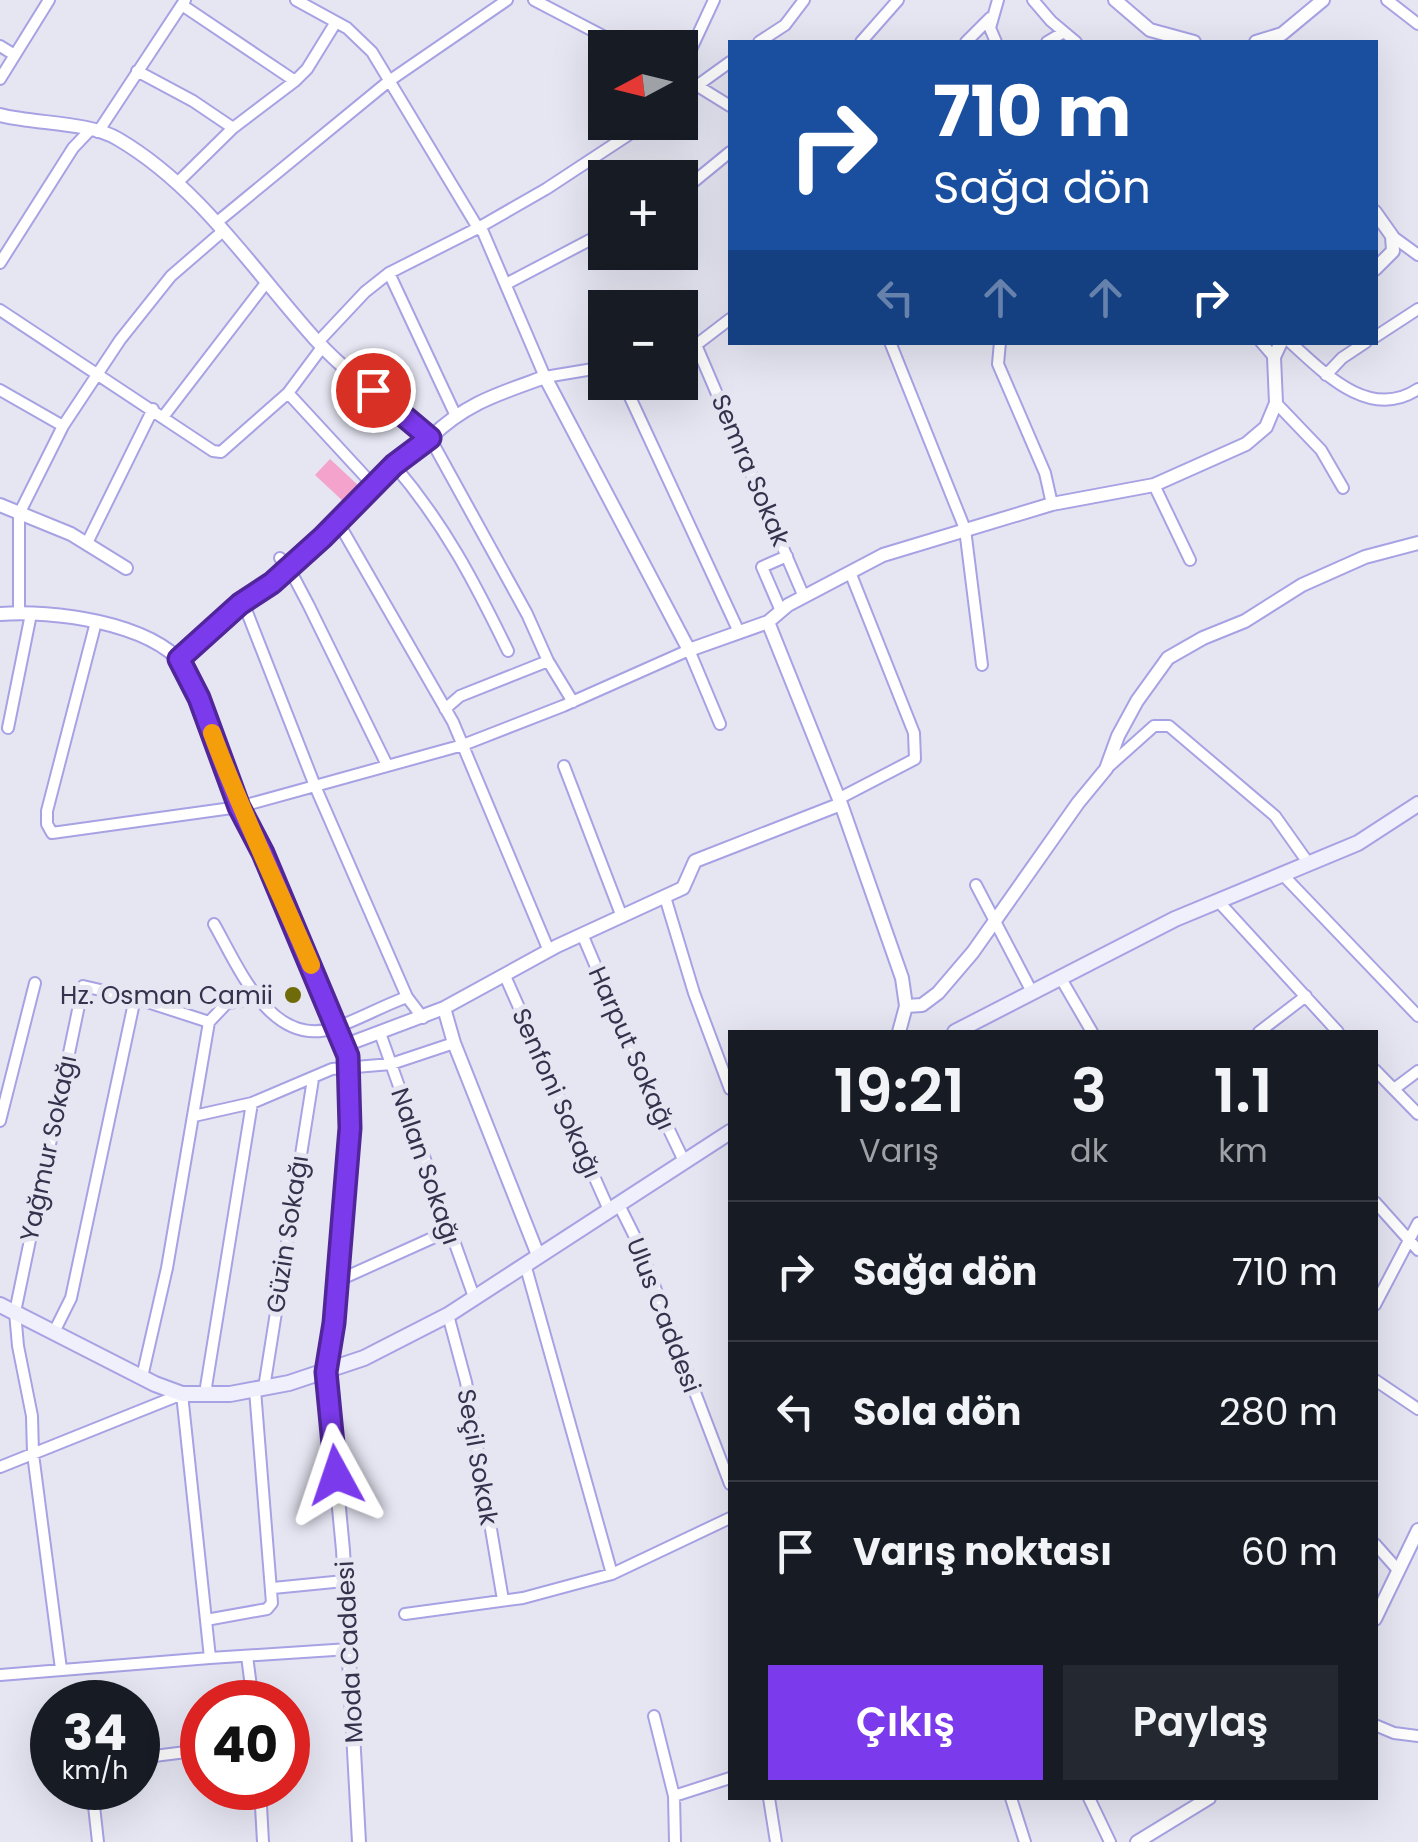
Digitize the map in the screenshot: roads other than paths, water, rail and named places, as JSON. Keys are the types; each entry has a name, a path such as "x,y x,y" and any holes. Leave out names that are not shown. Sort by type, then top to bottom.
{"main road":[{"path":"987,1026 1032,992 1060,977 1218,900 1358,843 1417,806"},
{"path":"0,1305 182,1394 211,1396 260,1389 326,1372 396,1344 728,1135"}],"street":[{"path":"0,79 48,0"},
{"path":"296,0 347,28 372,52 483,232 545,377 688,650 720,724"},
{"path":"8,728 25,614 18,514 62,426 98,372 171,276 219,227 389,80 508,0"},
{"path":"534,0 592,30"},
{"path":"698,35 714,0"},
{"path":"763,40 785,26 804,0"},
{"path":"863,40 898,0"},
{"path":"995,40 990,28 998,0"},
{"path":"1033,0 1074,40"},
{"path":"1115,0 1150,30 1187,40"},
{"path":"1262,40 1282,34 1323,0"},
{"path":"1387,0 1418,24"},
{"path":"0,263 73,148 95,130 183,2 295,81"},
{"path":"968,40 991,17"},
{"path":"177,183 233,128 295,81 336,22"},
{"path":"1141,40 1150,30"},
{"path":"1050,40 1064,32"},
{"path":"0,46 14,54"},
{"path":"698,83 728,63"},
{"path":"137,72 193,101 233,128"},
{"path":"698,85 728,105"},
{"path":"0,114 30,123 95,130 117,138 177,183 320,344 430,438 573,702"},
{"path":"0,310 221,452 288,392 320,344 365,292 389,273 546,189 621,140"},
{"path":"698,179 728,154"},
{"path":"1378,216 1392,236 1418,255"},
{"path":"1378,266 1393,251 1392,236"},
{"path":"506,284 588,241"},
{"path":"389,273 455,414"},
{"path":"87,543 158,413 266,283"},
{"path":"1378,335 1418,309"},
{"path":"698,343 728,321"},
{"path":"891,345 965,529 982,665"},
{"path":"1000,345 998,364 1045,473 1052,504"},
{"path":"1263,345 1274,358"},
{"path":"96,622 47,811 52,834 239,807 464,745 688,650 768,622 781,610 883,556 1052,504 1154,485 1246,444 1266,426 1276,403 1274,358 1280,345"},
{"path":"1293,345 1326,375 1385,402 1402,400 1418,389"},
{"path":"1326,375 1362,345"},
{"name":"Semra Sokak","path":"698,350 804,597"},
{"path":"0,614 96,622 132,633 179,659 243,602 289,568 394,465 455,414 545,377 588,370"},
{"path":"0,390 62,426"},
{"path":"288,392 373,485"},
{"path":"631,400 740,632"},
{"path":"1276,403 1322,450 1344,488"},
{"path":"394,465 431,508 470,572 508,651"},
{"path":"1154,485 1190,560"},
{"path":"0,506 87,543 126,568"},
{"path":"338,522 464,745 549,950"},
{"path":"1106,769 1127,718 1168,658 1245,621 1302,585 1366,557 1418,543"},
{"path":"781,610 762,566 786,556"},
{"path":"280,558 289,568 387,765"},
{"path":"343,1046 423,1018 549,950 684,888 695,860 839,802 915,759 914,733 850,572"},
{"path":"243,602 314,786 406,997 423,1018"},
{"path":"768,622 839,802 902,978 906,1006 900,1030"},
{"name":"Moda Caddesi","path":"179,659 199,698 239,807 263,853 350,1068 350,1128 334,1323 326,1372 349,1649 359,1842"},
{"path":"445,709 460,696 548,661"},
{"path":"906,1006 922,1004 938,993 994,922 1078,802 1106,769 1154,726 1169,726 1275,816 1309,864"},
{"path":"564,766 622,917"},
{"path":"1283,874 1418,1016"},
{"path":"976,885 1032,992"},
{"path":"665,897 694,994 728,1084"},
{"path":"1218,900 1336,1030"},
{"path":"214,924 257,1000 300,1030 336,1027 406,997"},
{"name":"Harput Sokağı","path":"582,934 684,1161"},
{"name":"Senfoni Sokağı","path":"505,976 614,1206"},
{"path":"1060,977 1091,1030"},
{"path":"0,1121 35,983"},
{"name":"Yağmur Sokağı","path":"61,1669 33,1454 32,1416 15,1312 83,986 135,998"},
{"path":"1263,1030 1306,996"},
{"path":"54,1332 71,1298 135,998 209,1022"},
{"path":"142,1377 167,1268 209,1022 227,1003 257,1000"},
{"path":"444,1008 454,1043 538,1255"},
{"name":"Nalan Sokağı","path":"380,1033 474,1298"},
{"path":"194,1116 252,1103 332,1069 391,1064 454,1043"},
{"path":"1394,1089 1418,1072"},
{"path":"1378,1073 1418,1114"},
{"name":"Güzin Sokağı","path":"274,1588 260,1389 313,1079"},
{"path":"211,1396 206,1386 252,1103"},
{"path":"1378,1205 1418,1250"},
{"name":"Ulus Caddesi","path":"614,1206 638,1243 728,1479"},
{"path":"1378,1299 1418,1223"},
{"path":"337,1280 448,1231"},
{"path":"524,1264 612,1574"},
{"name":"Seçil Sokak","path":"448,1314 466,1382 502,1600"},
{"path":"1378,1382 1418,1409"},
{"path":"0,1467 182,1394 210,1658"},
{"path":"406,1614 502,1600 612,1574 728,1519"},
{"path":"1378,1613 1418,1530"},
{"path":"1378,1547 1398,1570"},
{"path":"206,1620 266,1609 272,1603 274,1588 344,1581"},
{"path":"0,1675 349,1649"},
{"path":"248,1656 251,1680"},
{"path":"654,1716 674,1796 675,1842"},
{"path":"1378,1726 1418,1736"},
{"path":"674,1796 728,1779"},
{"path":"769,1800 776,1842"},
{"path":"1012,1800 1025,1842"},
{"path":"1090,1800 1110,1842"},
{"path":"1137,1842 1186,1804"},
{"path":"94,1810 98,1842"},
{"path":"261,1810 263,1842"}],"place":[{"name":"Hz. Osman Camii","path":"293,995"}]}
